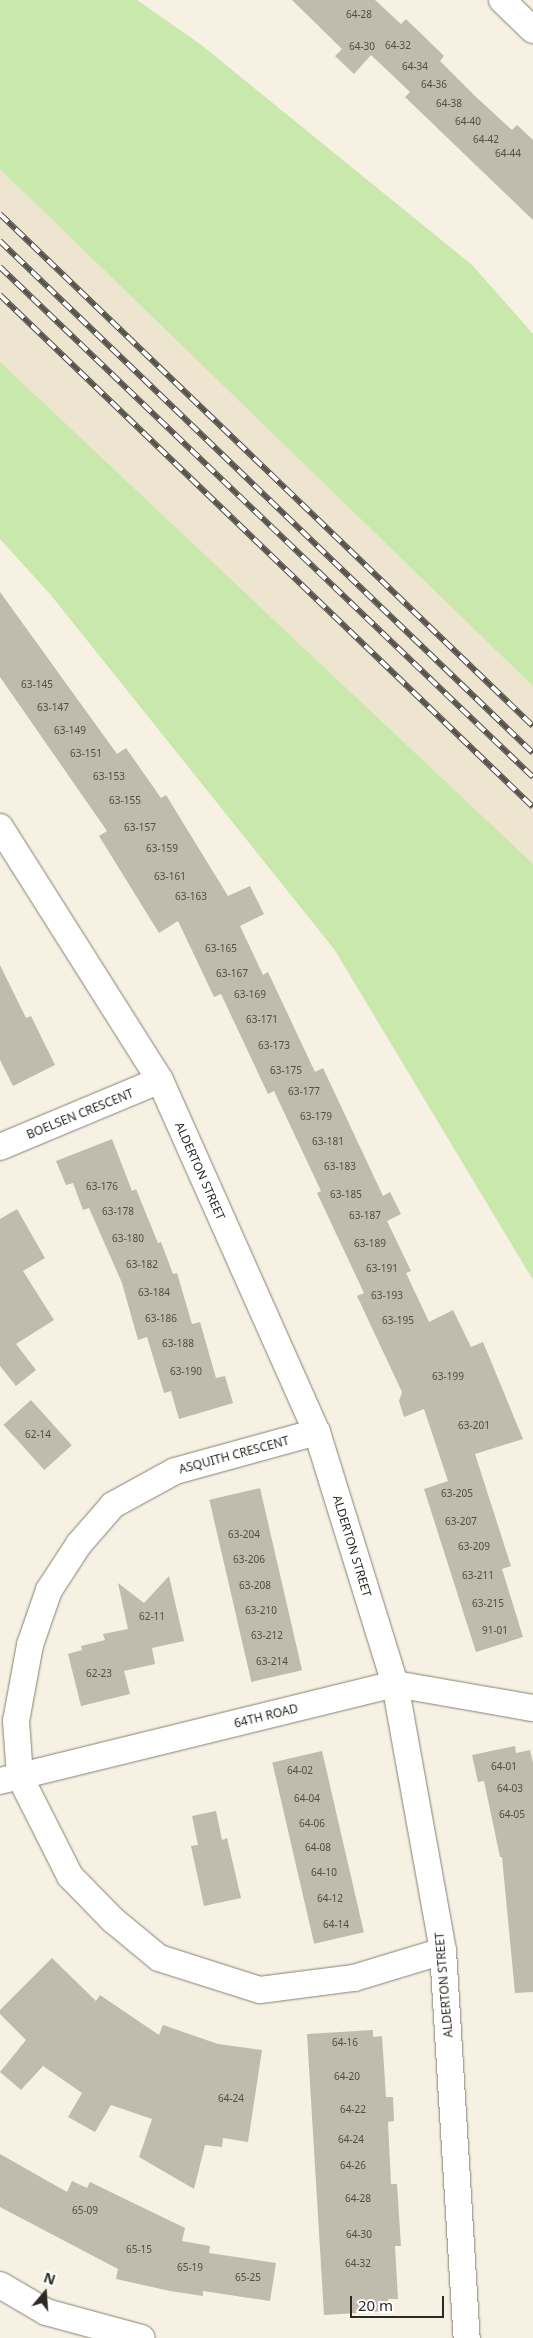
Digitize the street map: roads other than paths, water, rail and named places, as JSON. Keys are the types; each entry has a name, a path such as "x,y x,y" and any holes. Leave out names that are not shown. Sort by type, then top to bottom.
{"street":[{"path":"502,0 533,30"},
{"name":"ALDERTON STREET","path":"0,827 160,1080 317,1432 395,1684 443,1951 467,2338"},
{"name":"BOELSEN CRESCENT","path":"0,1147 160,1080"},
{"name":"ASQUITH CRESCENT","path":"317,1432 175,1471 113,1505 79,1544 49,1590 30,1646 16,1721 10,1779 70,1876 113,1920 159,1958 260,1990 354,1978 443,1951"},
{"name":"64TH ROAD","path":"10,1779 395,1684 533,1708"},
{"path":"0,2285 46,2312 142,2338"}],"railway":[{"path":"0,214 533,726"},
{"path":"0,241 533,753"},
{"path":"0,267 533,777"},
{"path":"0,295 533,807"}]}
